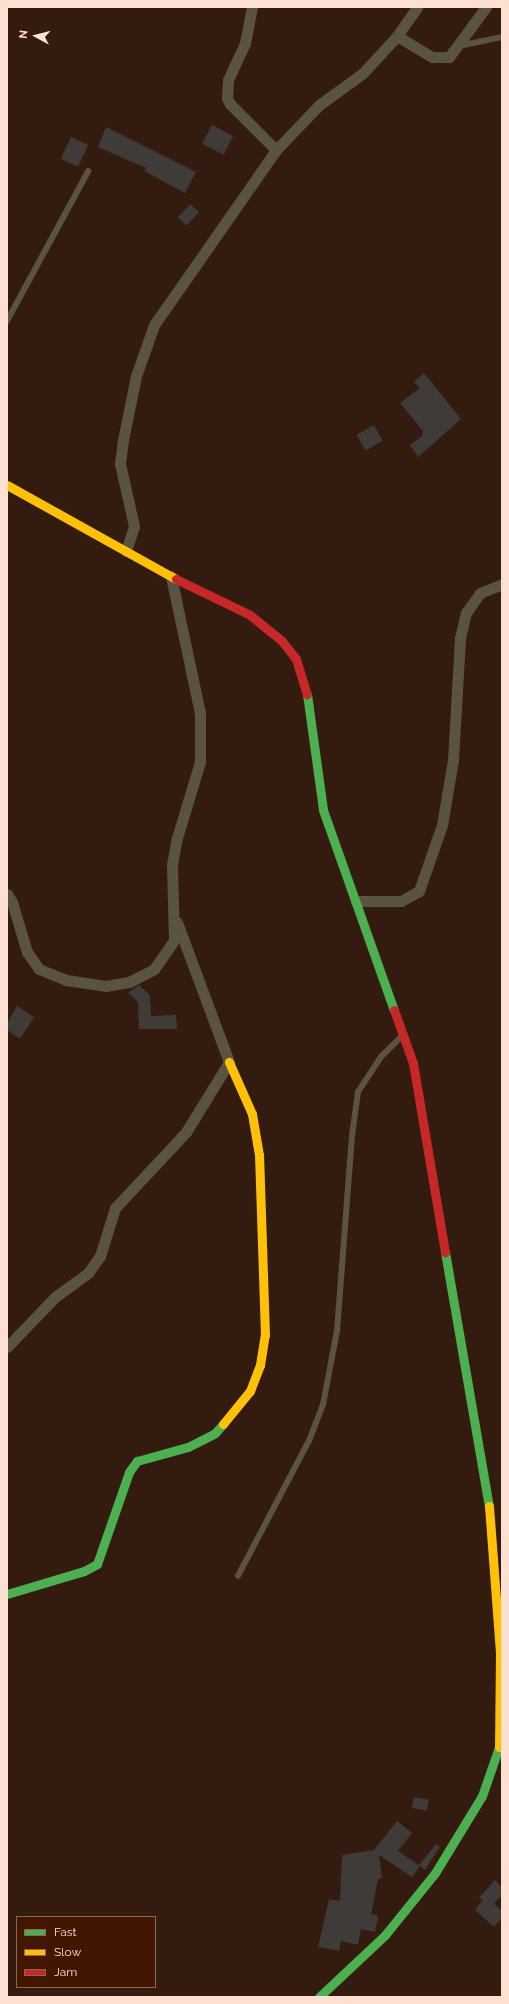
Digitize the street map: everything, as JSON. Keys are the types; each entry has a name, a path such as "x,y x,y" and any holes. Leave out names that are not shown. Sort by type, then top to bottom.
{"main road":[{"path":"7,485 170,576 250,615 282,641 296,659 306,689 323,810 356,901 366,937 412,1063 488,1499 500,1653 502,1739 482,1796 435,1873 385,1935 319,1997"},
{"path":"7,1594 84,1571 98,1564 129,1472 137,1461 188,1447 215,1433 250,1391 260,1365 265,1335 259,1155 252,1114 229,1062"}],"street":[{"path":"252,7 245,43 228,80 227,98 230,104 276,150"},
{"path":"126,551 134,526 120,464 123,440 136,376 154,325 276,150 319,105 363,73 397,36 417,7"},
{"path":"397,36 440,60 449,57 486,7"},
{"path":"7,894 12,902 27,952 39,969 66,980 106,986 129,982 154,969 174,940 175,918 172,865 177,838 200,762 200,713 170,576"},
{"path":"356,901 401,901 419,891 442,825 453,760 459,646 466,613 480,593 502,584"},
{"path":"7,1347 55,1297 88,1273 100,1256 115,1208 186,1132 229,1062 175,918"}],"lane":[{"path":"457,46 502,37"},
{"path":"7,321 88,172"},
{"path":"238,1576 309,1441 323,1405 337,1331 352,1136 358,1092 381,1057 402,1036"}],"building":[{"path":"212,125 233,136 223,155 202,144"},
{"path":"106,127 196,172 185,193 144,171 146,168 98,147"},
{"path":"71,137 88,145 78,167 61,159"},
{"path":"190,204 199,212 187,225 178,217"},
{"path":"424,373 461,419 418,457 410,445 422,436 423,431 400,403 420,388 414,382"},
{"path":"374,425 383,441 365,450 357,435"},
{"path":"139,985 150,995 151,1016 176,1015 177,1029 139,1029 138,1002 128,993"},
{"path":"17,1006 34,1017 20,1039 7,1030 7,1023"},
{"path":"414,1797 429,1800 427,1811 412,1808"},
{"path":"397,1821 412,1833 398,1851 420,1866 412,1877 379,1855 382,1878 378,1879 371,1914 378,1916 375,1932 361,1929 358,1945 341,1941 339,1951 318,1947 329,1899 340,1901 342,1855 374,1850"},
{"path":"436,1844 440,1847 425,1870 419,1865"},
{"path":"495,1880 502,1887 502,1895 494,1903 502,1911 502,1918 494,1927 475,1910 483,1900 479,1898"}],"traffic: fast":[{"path":"307,694 323,810 394,1010"},
{"path":"445,1252 489,1506"},
{"path":"7,1594 84,1571 97,1564 129,1472 137,1461 188,1447 215,1433 223,1424"},
{"path":"319,1997 385,1935 435,1873 482,1796 499,1747"}],"traffic: slow":[{"path":"7,485 176,579"},
{"path":"223,1424 250,1391 260,1365 265,1335 259,1155 252,1114 229,1062"},
{"path":"489,1506 500,1653 499,1747"}],"traffic: jam":[{"path":"176,579 250,615 282,641 296,659 307,694"},
{"path":"394,1010 413,1063 445,1252"}]}
